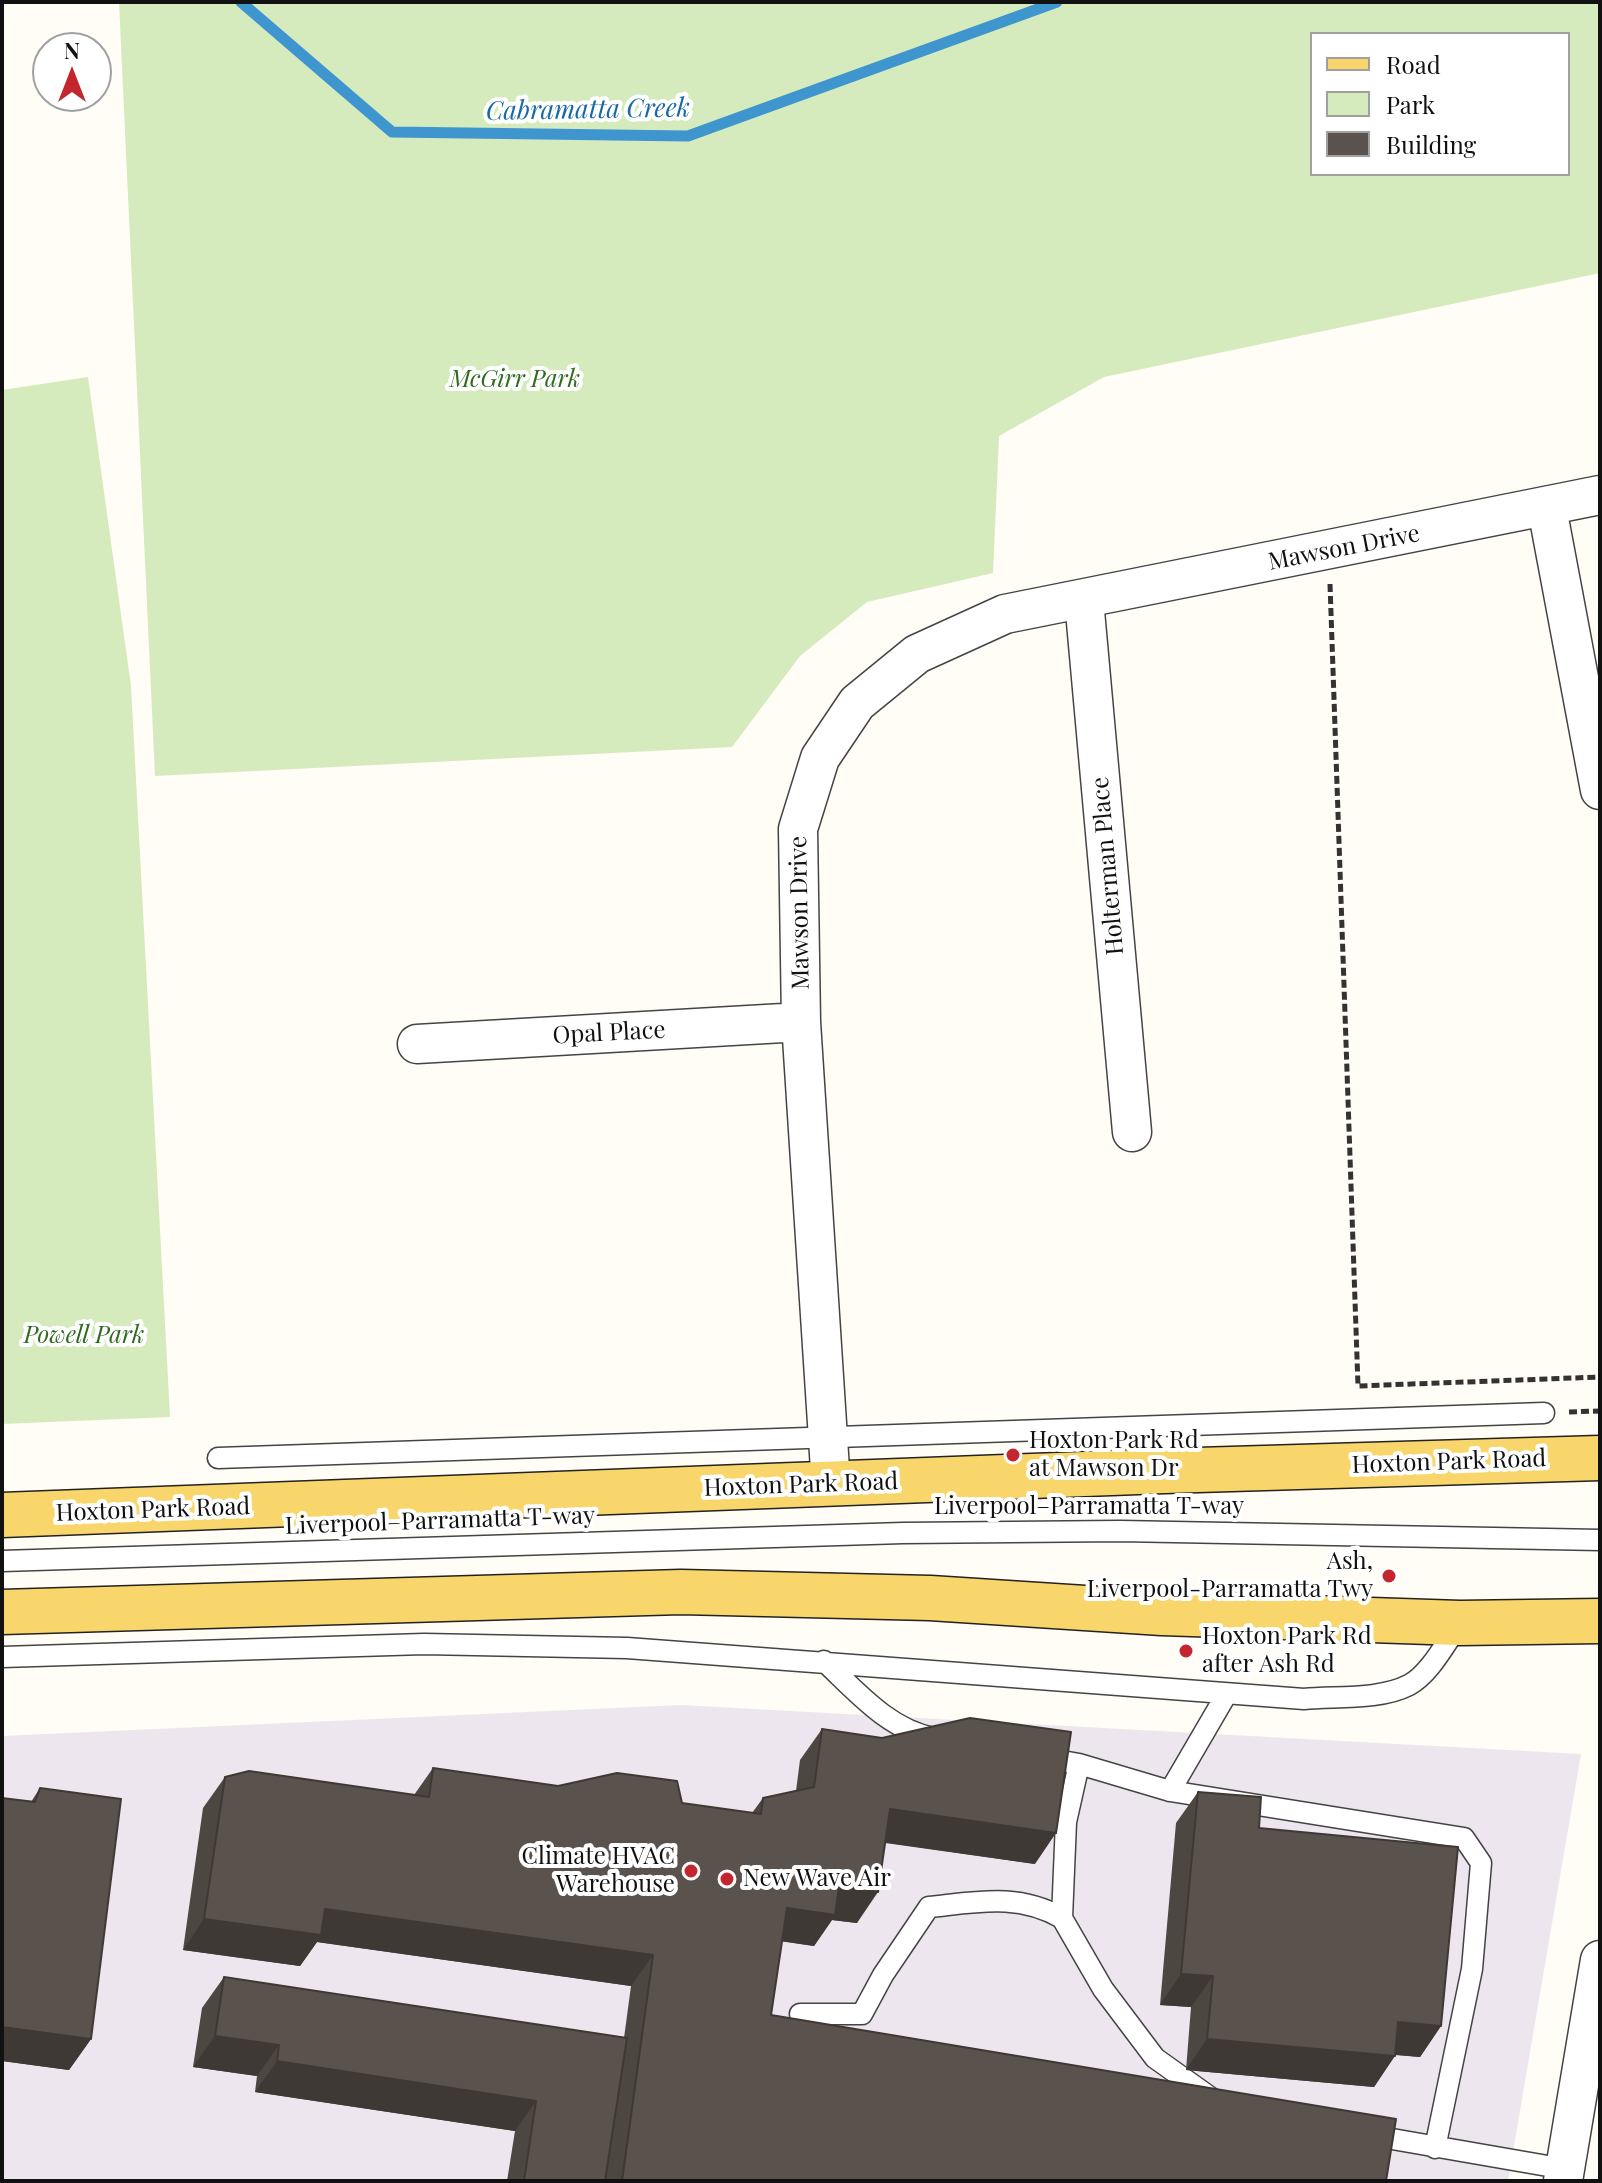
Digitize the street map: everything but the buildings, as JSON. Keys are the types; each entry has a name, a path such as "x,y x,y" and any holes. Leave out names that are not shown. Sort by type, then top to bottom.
{"main road":[{"name":"Hoxton Park Road","path":"2,1515 1600,1458"},
{"path":"2,1612 681,1592 930,1598 1162,1613 1460,1623 1600,1621"}],"street":[{"name":"Mawson Drive","path":"831,1485 801,1022 798,829 820,758 857,703 917,654 1005,614 1600,495"},
{"path":"1547,508 1600,790"},
{"name":"Holterman Place","path":"1084,600 1132,1132"},
{"name":"Opal Place","path":"417,1044 801,1022"},
{"path":"1564,2175 1600,1960"}],"lane":[{"path":"218,1458 1544,1413"},
{"name":"Liverpool–Parramatta T-way","path":"2,1561 903,1533 1120,1531 1600,1540"},
{"path":"2,1657 424,1644 627,1648 1304,1699 1379,1693 1410,1685 1429,1666 1460,1623"},
{"path":"824,1661 879,1711 913,1734 953,1742"},
{"path":"1170,1791 1226,1695"},
{"path":"1023,1754 1079,1764 1170,1791 1464,1838 1481,1863 1473,1954 1435,2148"},
{"path":"1062,1918 1066,1822 1079,1764"},
{"path":"800,2014 862,2014 883,1975 929,1907 984,1901 1036,1903 1062,1918 1103,1989 1155,2058 1222,2106 1238,2109"},
{"path":"1344,2130 1564,2175"}],"path":[{"path":"1329,551 1358,1386 1600,1377"}],"shaded area":[{"path":"681,1705 1581,1754 1508,2181 2,2181 2,1736"}],"green space":[{"name":"McGirr Park","path":"119,2 1600,2 1600,273 1104,377 999,436 993,573 867,602 800,656 732,747 155,776"},
{"name":"Powell Park","path":"88,377 131,686 170,1417 2,1424 2,390"}],"waterway":[{"name":"Cabramatta Creek","path":"241,2 392,132 688,136 1057,2"}],"place":[{"name":"Hoxton Park Rd at Mawson Dr","path":"1013,1455"},
{"name":"Ash, Liverpool-Parramatta Twy","path":"1389,1576"},
{"name":"Hoxton Park Rd after Ash Rd","path":"1186,1651"},
{"name":"Climate HVAC Warehouse","path":"691,1871"},
{"name":"New Wave Air","path":"727,1879"}]}
